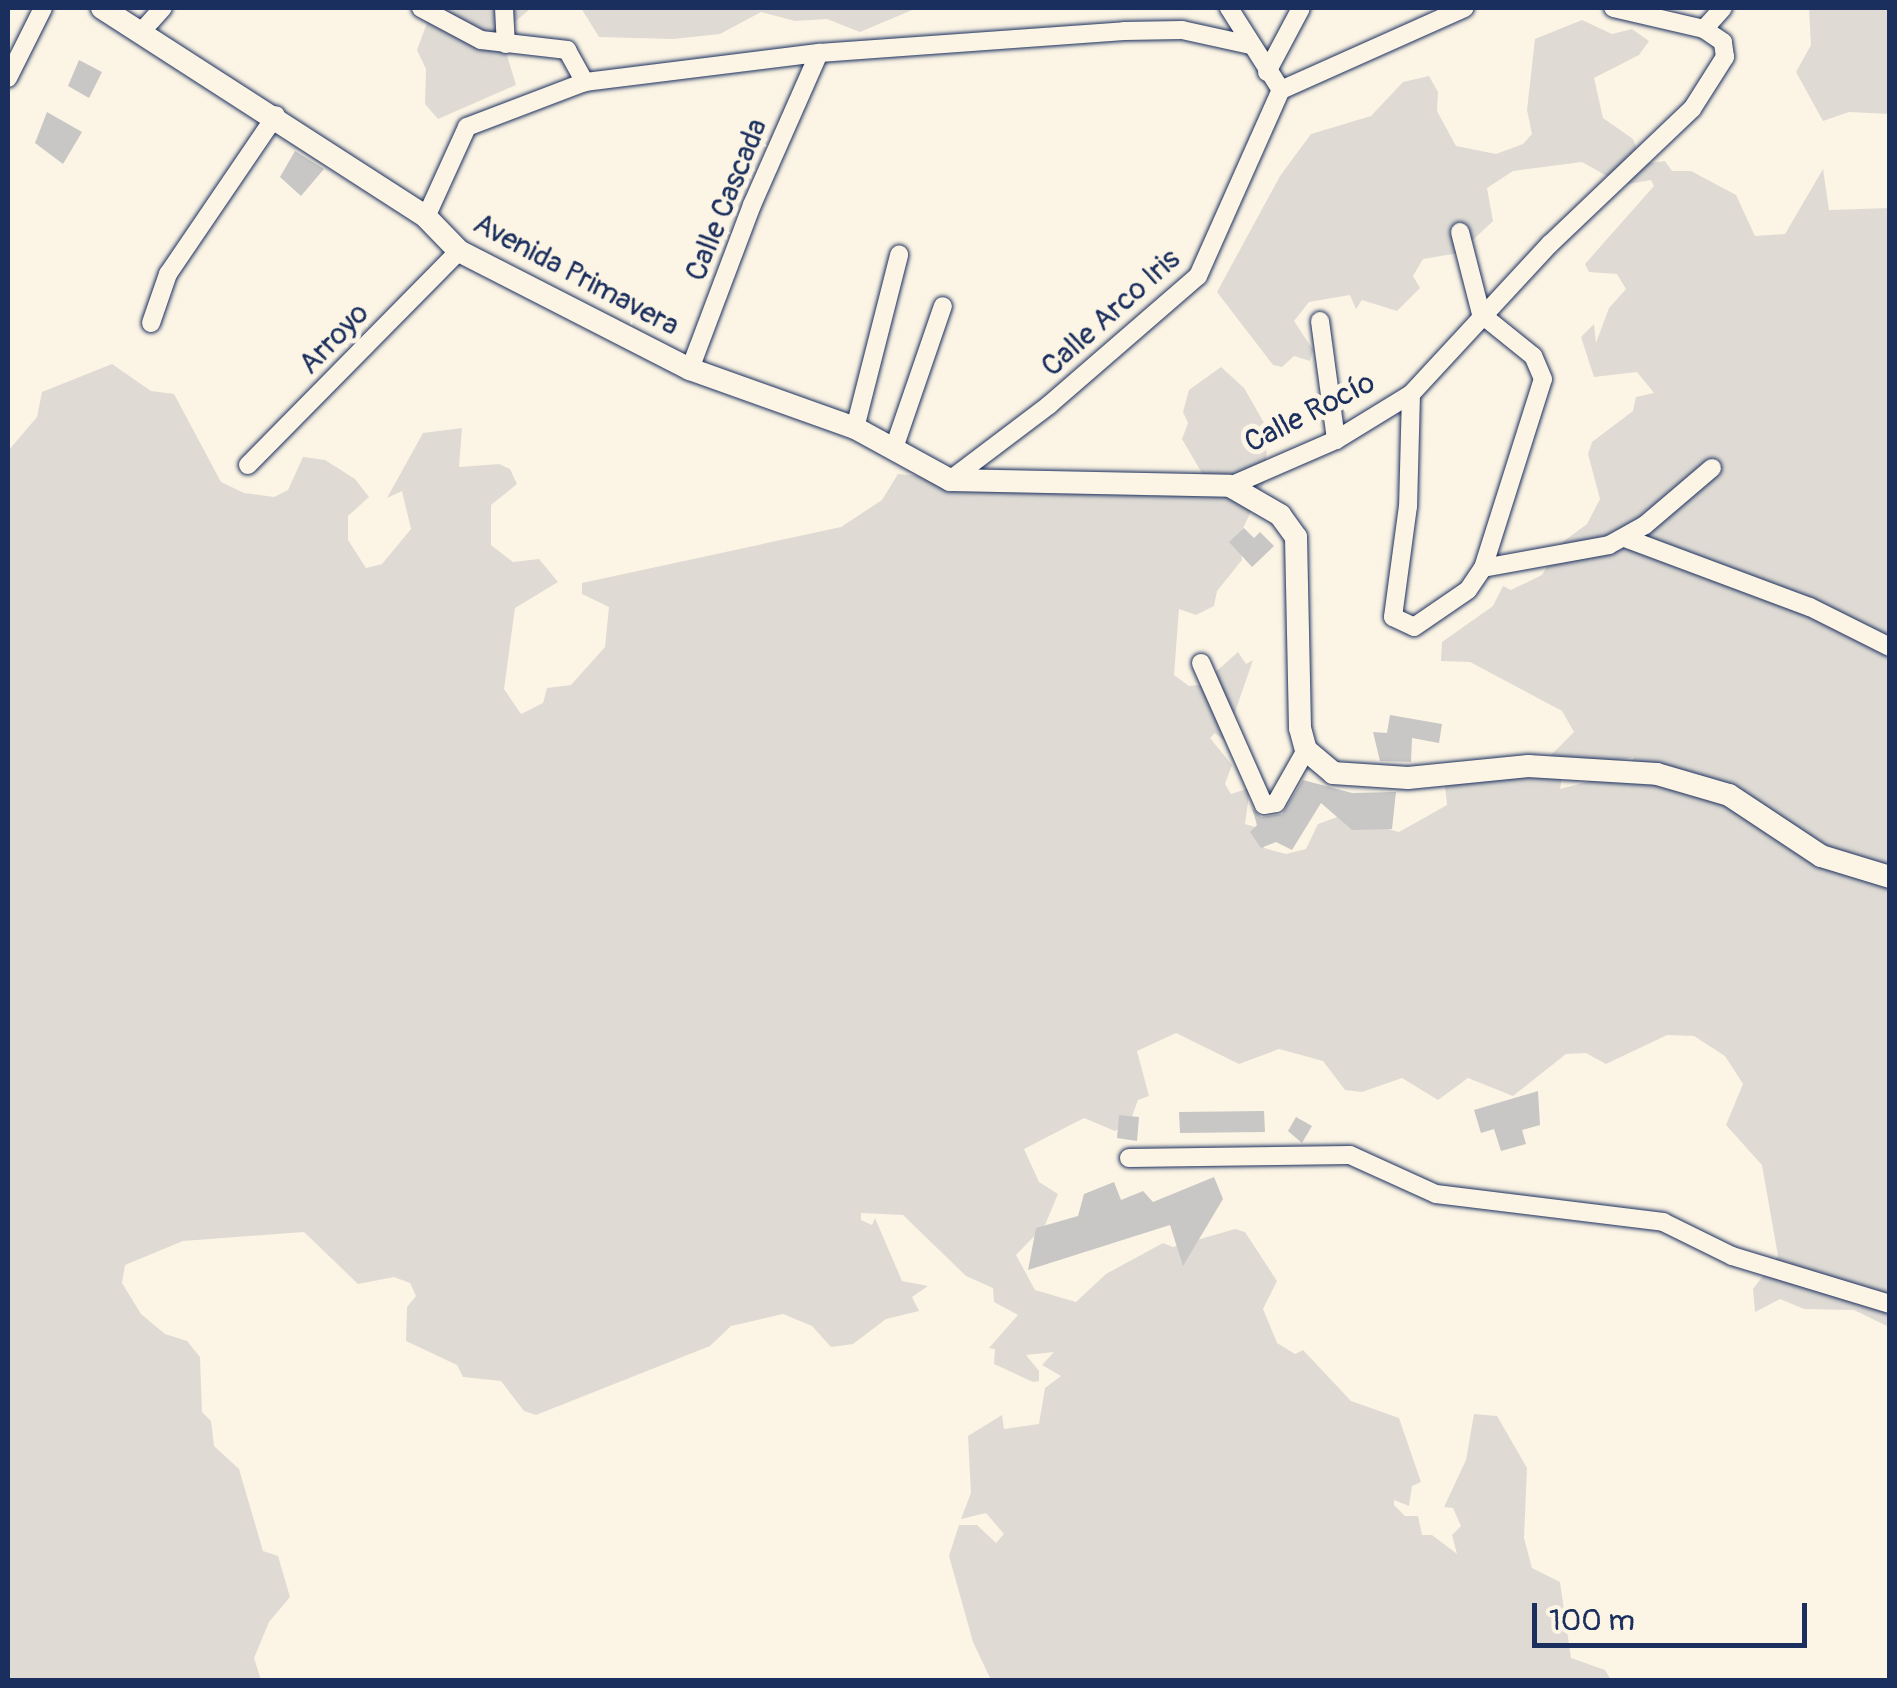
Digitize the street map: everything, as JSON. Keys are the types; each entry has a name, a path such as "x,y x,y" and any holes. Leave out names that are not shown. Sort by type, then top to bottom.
{"street":[{"path":"8,78 44,8"},
{"name":"Avenida Primavera","path":"102,8 276,115 426,217 458,251 690,369 856,428 950,480"},
{"path":"142,31 163,8"},
{"path":"421,8 450,27 506,44 567,50 586,82"},
{"path":"504,8 506,44"},
{"path":"1229,8 1281,90 1464,8"},
{"path":"1267,72 1302,8"},
{"path":"1613,8 1704,29 1724,8"},
{"name":"Calle Rocío","path":"950,480 1230,486 1336,440 1411,394 1481,314 1692,109 1725,57 1723,42 1704,29"},
{"path":"426,217 466,127 586,82 819,53 1142,31 1182,30 1250,45"},
{"name":"Calle Cascada","path":"690,369 752,205 819,53"},
{"name":"Calle Arco Iris","path":"950,480 1049,405 1198,276 1281,90"},
{"path":"151,322 168,274 276,115"},
{"path":"1411,394 1408,506 1394,617 1414,626 1468,590 1484,568 1543,379 1533,356 1481,314 1460,232"},
{"name":"Arroyo","path":"248,465 458,251"},
{"path":"856,428 899,255"},
{"path":"894,448 943,306"},
{"path":"1320,320 1336,440"},
{"path":"1484,568 1625,538 1712,468"},
{"path":"1201,663 1264,805 1276,802 1306,750 1298,699 1296,537 1288,521 1230,486"},
{"path":"1625,538 1810,607 1890,648"},
{"path":"1306,750 1333,773 1408,778 1528,766 1603,768 1703,784 1833,862 1890,877"},
{"path":"1128,1158 1350,1155 1436,1194 1663,1222 1732,1256 1890,1304"}],"shaded area":[{"path":"415,8 531,8 509,27 506,52 516,85 438,119 425,104 426,69 417,50 427,23"},
{"path":"581,8 917,8 860,32 827,19 795,21 761,12 720,34 673,39 599,37"},
{"path":"1809,8 1889,8 1889,114 1849,112 1823,121 1796,72 1811,45"},
{"path":"1582,20 1612,34 1632,29 1649,41 1639,55 1594,78 1603,118 1633,139 1643,164 1665,161 1672,171 1691,171 1736,195 1755,236 1785,234 1823,169 1829,210 1889,208 1889,1327 1854,1310 1804,1309 1780,1299 1755,1312 1753,1289 1778,1256 1762,1165 1726,1125 1743,1084 1725,1056 1694,1036 1667,1035 1606,1064 1586,1053 1566,1054 1513,1096 1468,1078 1438,1100 1402,1078 1362,1092 1345,1090 1323,1061 1279,1049 1239,1064 1176,1033 1137,1051 1149,1096 1138,1100 1130,1122 1115,1131 1084,1118 1024,1149 1039,1182 1058,1194 1045,1225 1016,1255 1035,1290 1076,1302 1106,1274 1163,1243 1173,1247 1235,1229 1245,1232 1277,1281 1263,1309 1277,1343 1295,1354 1303,1350 1351,1401 1399,1418 1421,1482 1412,1486 1409,1506 1394,1500 1394,1505 1405,1516 1418,1516 1422,1535 1432,1535 1457,1554 1452,1535 1461,1526 1453,1508 1444,1507 1466,1460 1474,1414 1497,1416 1527,1468 1524,1538 1532,1568 1560,1582 1571,1658 1605,1670 1611,1680 991,1680 973,1642 949,1556 959,1525 977,1525 996,1543 1004,1534 986,1513 961,1519 971,1493 968,1436 1002,1415 1004,1429 1039,1424 1045,1388 1061,1376 1042,1365 1054,1352 1026,1355 1039,1371 1039,1381 1033,1382 994,1364 995,1349 989,1348 1018,1315 994,1302 993,1288 966,1276 903,1215 861,1213 861,1220 872,1225 875,1218 902,1281 928,1286 912,1297 919,1311 886,1319 853,1344 831,1347 812,1326 783,1314 731,1326 710,1346 536,1415 524,1411 501,1381 463,1377 457,1365 406,1341 407,1307 416,1296 410,1283 394,1277 358,1284 304,1232 183,1241 125,1265 122,1283 141,1314 165,1334 187,1341 200,1357 202,1412 211,1421 214,1446 239,1469 263,1551 278,1556 290,1597 269,1622 254,1658 261,1680 8,1680 8,451 37,417 42,392 112,364 151,391 174,394 221,482 244,493 274,497 288,490 303,457 325,460 355,479 369,497 348,516 348,540 366,568 382,564 411,529 402,491 387,498 423,433 462,428 459,467 499,464 510,469 517,484 491,505 491,545 513,562 539,559 558,582 515,608 504,689 521,714 543,703 547,688 571,685 605,647 609,607 582,594 582,583 841,527 882,500 898,474 1152,496 1203,475 1182,439 1188,423 1183,412 1189,390 1221,367 1244,388 1267,428 1266,479 1239,537 1242,560 1217,591 1214,606 1196,615 1179,609 1174,675 1189,686 1201,685 1238,652 1246,664 1253,660 1225,741 1215,733 1210,738 1232,765 1225,784 1231,794 1250,788 1245,824 1265,830 1264,848 1286,854 1306,849 1318,824 1340,816 1399,832 1447,805 1445,785 1564,769 1560,789 1628,771 1634,757 1589,767 1549,757 1574,732 1562,711 1470,662 1441,661 1442,642 1493,606 1503,586 1511,590 1542,575 1560,544 1587,524 1600,499 1588,454 1592,442 1633,411 1636,397 1654,393 1637,372 1594,377 1581,337 1594,324 1596,343 1609,308 1626,289 1617,274 1589,272 1585,264 1654,186 1651,180 1623,185 1582,162 1513,171 1487,188 1493,221 1459,253 1423,259 1413,276 1420,288 1397,311 1362,300 1356,309 1350,295 1309,302 1294,321 1313,350 1310,361 1294,356 1282,367 1273,365 1217,292 1280,176 1311,134 1371,116 1403,82 1429,76 1438,92 1437,111 1456,146 1496,154 1523,144 1532,134 1527,110 1535,39"}],"building":[{"path":"79,60 102,72 89,98 68,86"},
{"path":"47,112 82,132 63,164 35,143"},
{"path":"295,151 324,169 301,196 280,177"},
{"path":"1244,528 1254,538 1260,532 1274,546 1252,567 1229,542"},
{"path":"1390,715 1442,724 1439,743 1412,738 1411,762 1380,761 1373,732 1387,733"},
{"path":"1303,780 1352,793 1396,792 1392,829 1352,830 1321,803 1292,850 1276,842 1261,848 1250,832 1257,825 1252,808 1261,817 1282,814"},
{"path":"1538,1091 1540,1125 1522,1130 1526,1144 1501,1151 1494,1129 1481,1133 1474,1110"},
{"path":"1264,1111 1265,1132 1180,1133 1179,1112"},
{"path":"1119,1115 1139,1117 1137,1141 1117,1138"},
{"path":"1296,1117 1312,1126 1302,1143 1288,1131"},
{"path":"1214,1177 1223,1199 1183,1266 1170,1225 1028,1270 1036,1228 1078,1216 1084,1194 1114,1182 1121,1200 1143,1191 1153,1202"}]}
